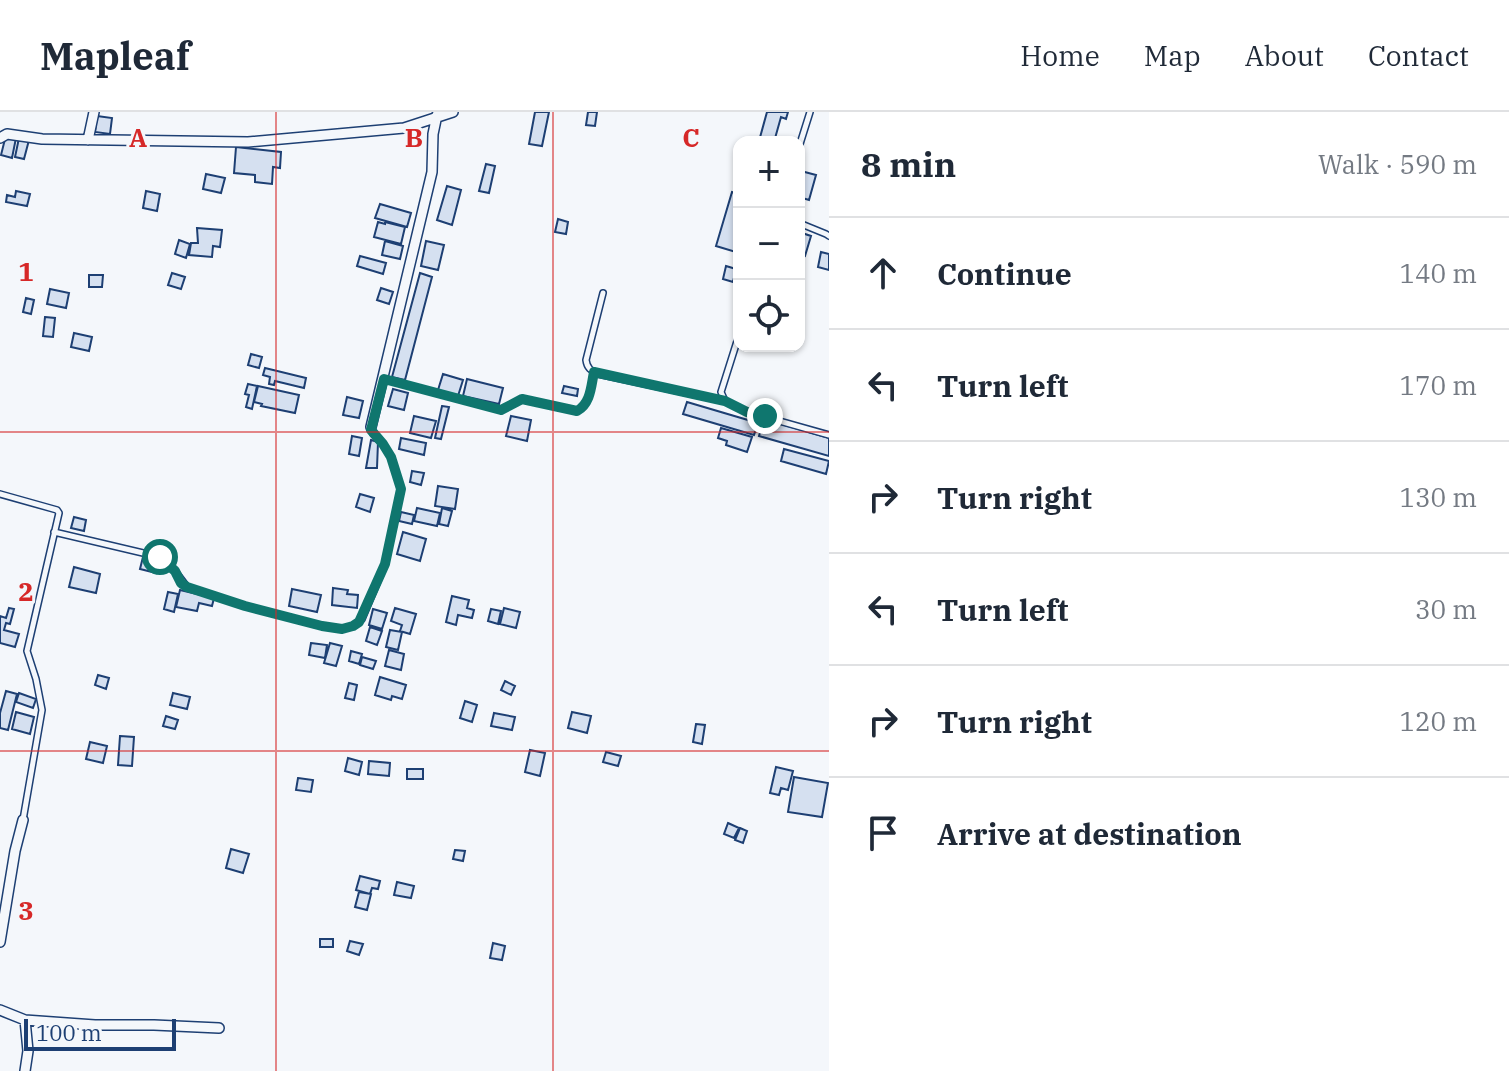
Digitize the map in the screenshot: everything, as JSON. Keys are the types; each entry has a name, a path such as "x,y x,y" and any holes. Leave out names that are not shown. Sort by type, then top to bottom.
{"street":[{"path":"88,140 94,112"},
{"path":"0,138 7,134 42,139 263,141 404,128 453,112"},
{"path":"371,427 432,172 437,115"},
{"path":"0,942 3,905 23,820"},
{"path":"0,1010 25,1020 219,1028"},
{"path":"25,1020 28,1051 25,1071"}],"lane":[{"path":"802,136 810,112"},
{"path":"805,225 829,236"},
{"path":"603,293 586,360 587,366 594,372 725,401 747,412 829,435"},
{"path":"725,401 721,392 734,352"},
{"path":"384,379 501,410 522,399 577,411 587,401 594,372"},
{"path":"54,532 160,557 187,587 245,606 322,626 342,629 353,626 362,619 385,564 401,489 391,457 371,427"},
{"path":"0,494 57,510 59,514 27,651 42,710 23,820"}],"building":[{"path":"535,112 549,112 542,146 529,144"},
{"path":"588,112 597,112 595,126 586,125"},
{"path":"767,112 788,112 786,119 781,117 776,136 760,136"},
{"path":"97,116 112,118 110,134 95,132"},
{"path":"6,135 16,138 12,158 1,155"},
{"path":"19,138 29,140 24,159 15,157"},
{"path":"236,147 281,152 280,168 273,167 272,184 255,182 255,175 234,173"},
{"path":"486,164 495,166 489,193 479,191"},
{"path":"805,172 816,175 809,200 805,199"},
{"path":"206,174 225,178 221,193 203,189"},
{"path":"447,186 461,190 452,225 437,220"},
{"path":"16,191 30,194 27,206 6,202 7,195 15,197"},
{"path":"146,191 160,194 157,211 143,208"},
{"path":"732,192 733,192 733,251 716,246"},
{"path":"380,204 411,213 407,227 375,218"},
{"path":"558,219 568,222 566,234 555,232"},
{"path":"378,222 405,227 401,244 374,237"},
{"path":"197,228 222,230 220,247 213,246 212,257 189,255 191,243 198,243"},
{"path":"805,234 811,236 805,256"},
{"path":"179,240 190,244 186,258 175,254"},
{"path":"385,241 403,246 400,259 382,255"},
{"path":"426,241 444,245 438,270 421,266"},
{"path":"821,252 829,254 829,270 818,267"},
{"path":"360,256 386,263 383,274 357,266"},
{"path":"726,266 733,268 733,282 723,279"},
{"path":"172,273 185,277 181,289 168,285"},
{"path":"420,273 432,277 405,380 392,377"},
{"path":"89,275 103,275 102,287 89,287"},
{"path":"381,288 393,292 389,304 377,300"},
{"path":"50,289 69,293 66,308 47,304"},
{"path":"26,298 34,300 31,314 23,312"},
{"path":"45,317 55,318 53,337 43,336"},
{"path":"74,333 92,337 89,351 71,347"},
{"path":"251,354 262,357 259,368 248,365"},
{"path":"265,368 306,378 304,388 275,381 274,385 269,384 270,377 263,375"},
{"path":"443,374 463,380 458,396 438,390"},
{"path":"467,379 503,388 499,404 463,396"},
{"path":"248,384 257,386 252,409 246,407"},
{"path":"258,386 299,395 295,413 254,402"},
{"path":"564,386 578,389 577,396 562,393"},
{"path":"393,389 408,393 404,410 388,406"},
{"path":"347,397 363,401 359,418 343,415"},
{"path":"687,402 758,423 754,435 683,414"},
{"path":"442,406 449,407 441,439 435,438"},
{"path":"414,416 436,421 431,438 410,433"},
{"path":"511,416 531,420 527,441 506,436"},
{"path":"764,419 829,438 829,456 759,436"},
{"path":"721,428 752,437 747,452 726,445 727,441 718,438"},
{"path":"352,436 362,438 359,456 349,454"},
{"path":"401,438 426,443 424,455 399,449"},
{"path":"371,440 378,442 377,468 366,468"},
{"path":"784,449 829,461 826,474 781,461"},
{"path":"412,471 424,473 421,485 410,482"},
{"path":"438,486 458,489 455,509 435,506"},
{"path":"360,494 374,498 370,512 356,507"},
{"path":"417,508 440,513 437,526 414,521"},
{"path":"442,508 452,511 448,526 439,524"},
{"path":"401,512 414,515 412,524 399,521"},
{"path":"74,517 86,520 84,531 71,528"},
{"path":"403,532 426,539 420,561 397,554"},
{"path":"143,557 159,560 156,573 140,569"},
{"path":"74,567 100,574 96,593 69,587"},
{"path":"333,588 358,595 357,608 332,605"},
{"path":"292,589 321,595 317,612 289,606"},
{"path":"180,590 214,598 212,606 199,603 197,611 176,607"},
{"path":"168,592 178,594 174,612 164,609"},
{"path":"452,596 469,600 467,608 474,610 472,618 458,615 456,625 446,622"},
{"path":"9,608 14,609 10,624 6,623 4,630 19,634 15,647 0,643 0,616 6,618"},
{"path":"395,608 416,614 410,634 400,631 402,625 391,621"},
{"path":"504,608 520,612 516,628 500,624"},
{"path":"373,609 387,613 382,629 369,625"},
{"path":"491,609 501,611 498,624 488,621"},
{"path":"370,627 382,631 377,645 366,641"},
{"path":"390,630 402,632 398,650 386,647"},
{"path":"311,643 327,645 325,658 309,655"},
{"path":"330,643 342,646 336,666 324,663"},
{"path":"389,650 404,654 401,670 385,666"},
{"path":"351,651 362,654 359,664 349,661"},
{"path":"362,657 376,661 373,669 360,665"},
{"path":"98,675 109,678 106,689 95,685"},
{"path":"380,677 406,685 402,699 392,696 391,700 375,695"},
{"path":"505,681 515,686 511,695 501,690"},
{"path":"349,683 357,685 354,700 345,698"},
{"path":"6,691 17,694 8,730 0,728 0,713"},
{"path":"19,693 36,699 33,708 16,702"},
{"path":"173,693 190,697 187,709 170,705"},
{"path":"465,701 477,705 472,722 460,718"},
{"path":"16,712 34,717 30,734 12,729"},
{"path":"572,712 591,716 587,733 568,728"},
{"path":"494,713 515,717 512,730 491,726"},
{"path":"166,716 178,720 175,729 163,726"},
{"path":"696,724 705,725 702,744 693,742"},
{"path":"120,736 134,737 132,766 118,765"},
{"path":"90,742 107,746 103,763 86,759"},
{"path":"530,750 545,753 540,776 525,772"},
{"path":"606,752 621,756 618,766 603,762"},
{"path":"348,758 362,762 359,775 345,771"},
{"path":"369,761 390,763 389,776 368,774"},
{"path":"776,767 793,771 788,790 781,788 779,795 770,793"},
{"path":"407,769 423,769 423,779 407,779"},
{"path":"794,777 828,783 822,817 788,812"},
{"path":"298,778 313,780 311,792 296,790"},
{"path":"728,823 739,828 734,838 724,834"},
{"path":"740,828 747,831 743,843 735,840"},
{"path":"231,849 249,854 243,873 226,868"},
{"path":"455,850 465,851 463,861 453,859"},
{"path":"360,876 380,881 378,889 372,888 370,894 356,890"},
{"path":"397,882 414,886 411,898 394,895"},
{"path":"359,892 371,894 367,910 355,907"},
{"path":"320,939 333,939 333,947 320,947"},
{"path":"350,941 363,944 359,955 347,951"},
{"path":"493,943 505,946 502,960 490,958"}],"route":[{"path":"160,557 187,587 245,606 342,629 359,622 385,564 401,489 391,457 371,430 384,379 501,410 522,399 577,411 587,401 594,372 725,401 747,412 765,416"}]}
